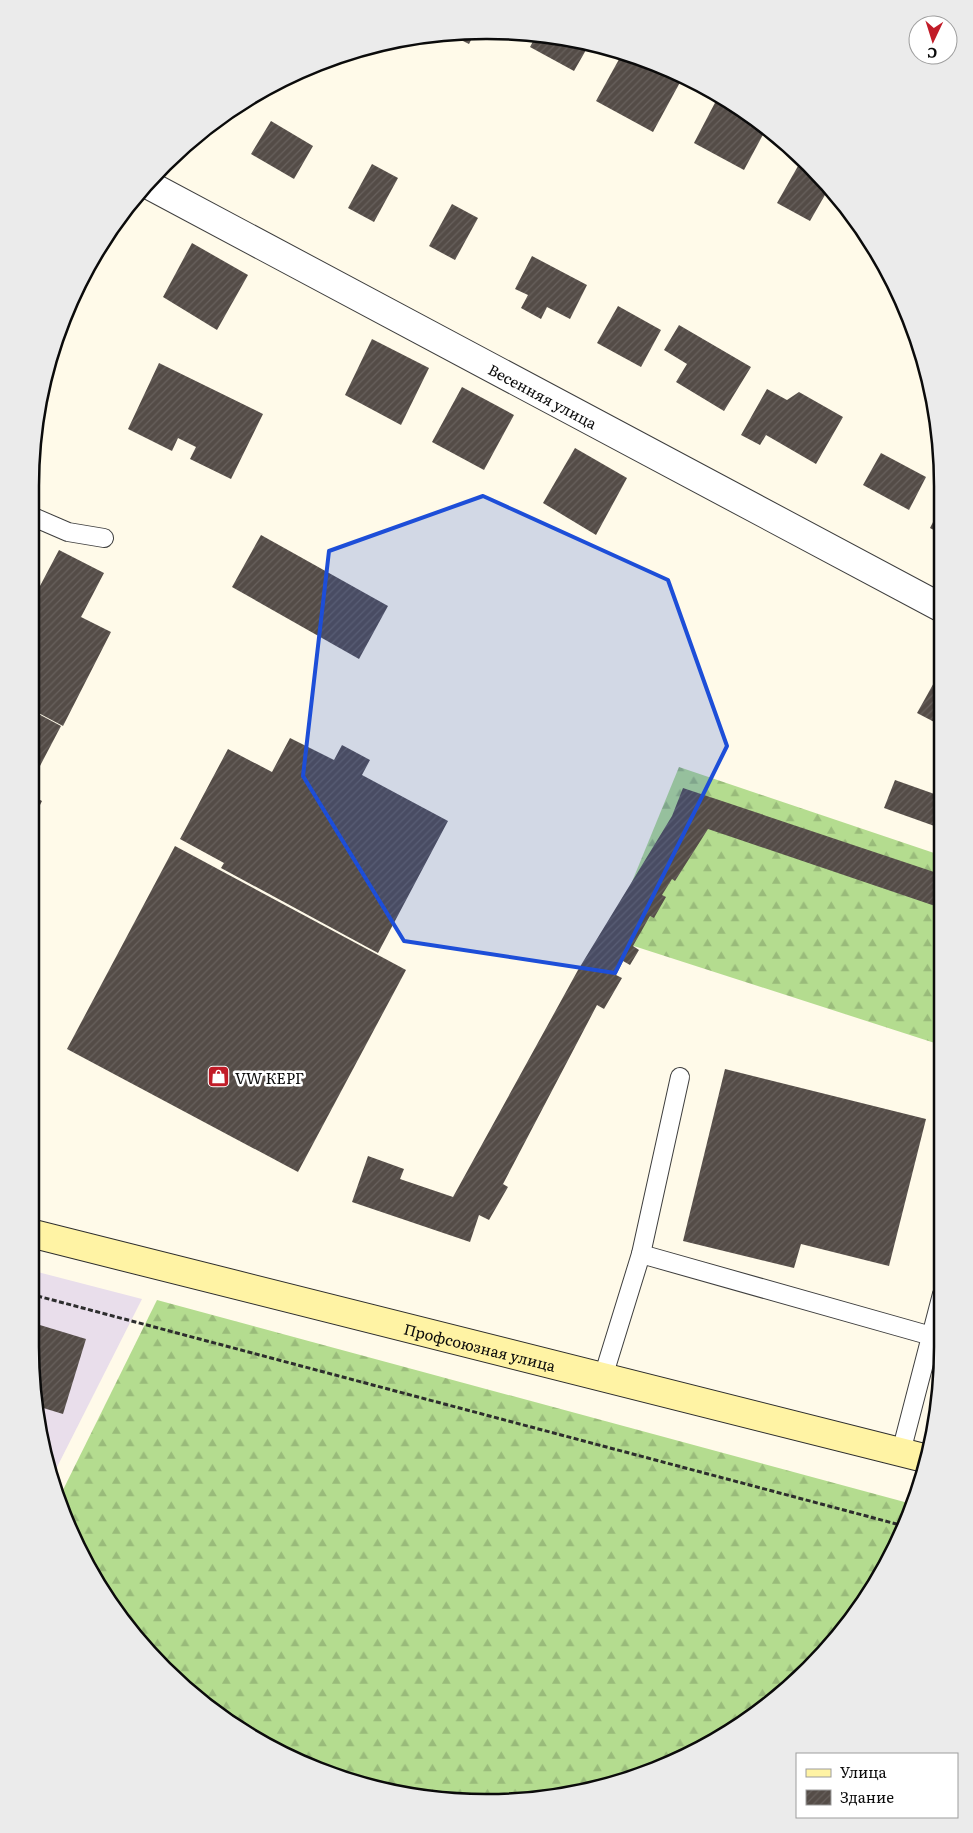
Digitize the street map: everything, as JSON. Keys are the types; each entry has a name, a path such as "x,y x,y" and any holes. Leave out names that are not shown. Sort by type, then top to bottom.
{"main road":[{"name":"Профсоюзная улица","path":"39,1235 920,1457"}],"street":[{"name":"Весенняя улица","path":"153,187 934,604"}],"lane":[{"path":"39,519 68,532 104,538"},
{"path":"603,1377 641,1254 680,1077"},
{"path":"641,1254 934,1336"},
{"path":"901,1452 934,1344"}],"path":[{"path":"39,1296 897,1524"}],"highlighted area":[{"path":"483,496 668,580 727,746 615,973 404,941 303,776 329,551"}],"shaded area":[{"path":"39,1272 142,1299 56,1469 47,1434 40,1376"}],"green space":[{"path":"679,767 934,853 934,1043 609,938"},
{"path":"157,1300 906,1502 888,1545 859,1595 842,1619 823,1642 782,1683 735,1719 685,1748 658,1760 602,1779 574,1786 545,1790 486,1794 457,1793 399,1786 343,1770 288,1748 238,1719 214,1702 170,1663 131,1619 114,1595 85,1545 63,1490"}],"building":[{"path":"461,40 471,40 469,44"},
{"path":"533,42 586,50 574,71 530,47"},
{"path":"619,59 680,83 653,132 596,101"},
{"path":"715,102 763,134 744,170 694,143"},
{"path":"271,121 313,146 294,179 251,154"},
{"path":"372,164 398,178 374,222 348,208"},
{"path":"798,166 826,194 810,221 777,203"},
{"path":"452,204 478,218 455,260 429,246"},
{"path":"192,243 248,275 217,330 163,297"},
{"path":"532,256 587,285 570,319 547,307 541,319 521,308 528,295 515,289"},
{"path":"618,306 661,330 641,367 597,343"},
{"path":"679,325 751,367 724,411 676,382 687,364 664,350"},
{"path":"372,339 429,368 401,425 345,395"},
{"path":"159,363 263,414 231,479 190,459 196,447 178,438 172,451 128,429"},
{"path":"462,387 514,415 484,470 432,442"},
{"path":"767,389 787,400 799,392 843,417 816,464 766,435 760,445 741,435"},
{"path":"575,448 627,478 596,535 543,503"},
{"path":"881,453 926,477 909,510 863,485"},
{"path":"934,520 934,530 930,528"},
{"path":"261,535 388,606 359,659 232,587"},
{"path":"59,550 104,573 81,617 111,632 63,726 39,713 39,588"},
{"path":"934,683 934,722 917,713"},
{"path":"39,714 61,726 39,768"},
{"path":"290,738 334,760 342,745 370,760 362,775 448,821 378,953 221,868 224,863 180,839 228,749 272,772"},
{"path":"895,780 934,794 934,826 884,808"},
{"path":"683,788 934,872 934,906 708,829 675,881 672,879 662,895 666,897 654,918 650,916 633,946 639,950 630,965 623,961 616,975 622,978 604,1009 597,1005 503,1184 508,1187 489,1220 479,1215 470,1242 352,1202 368,1156 404,1169 400,1179 453,1197 578,970 672,816"},
{"path":"175,846 406,970 298,1172 67,1049"},
{"path":"725,1069 926,1119 889,1266 801,1244 794,1268 683,1241"},
{"path":"39,1325 86,1339 63,1414 43,1408 40,1376"}],"place":[{"name":"VW КЕРГ","path":"219,1077"}]}
